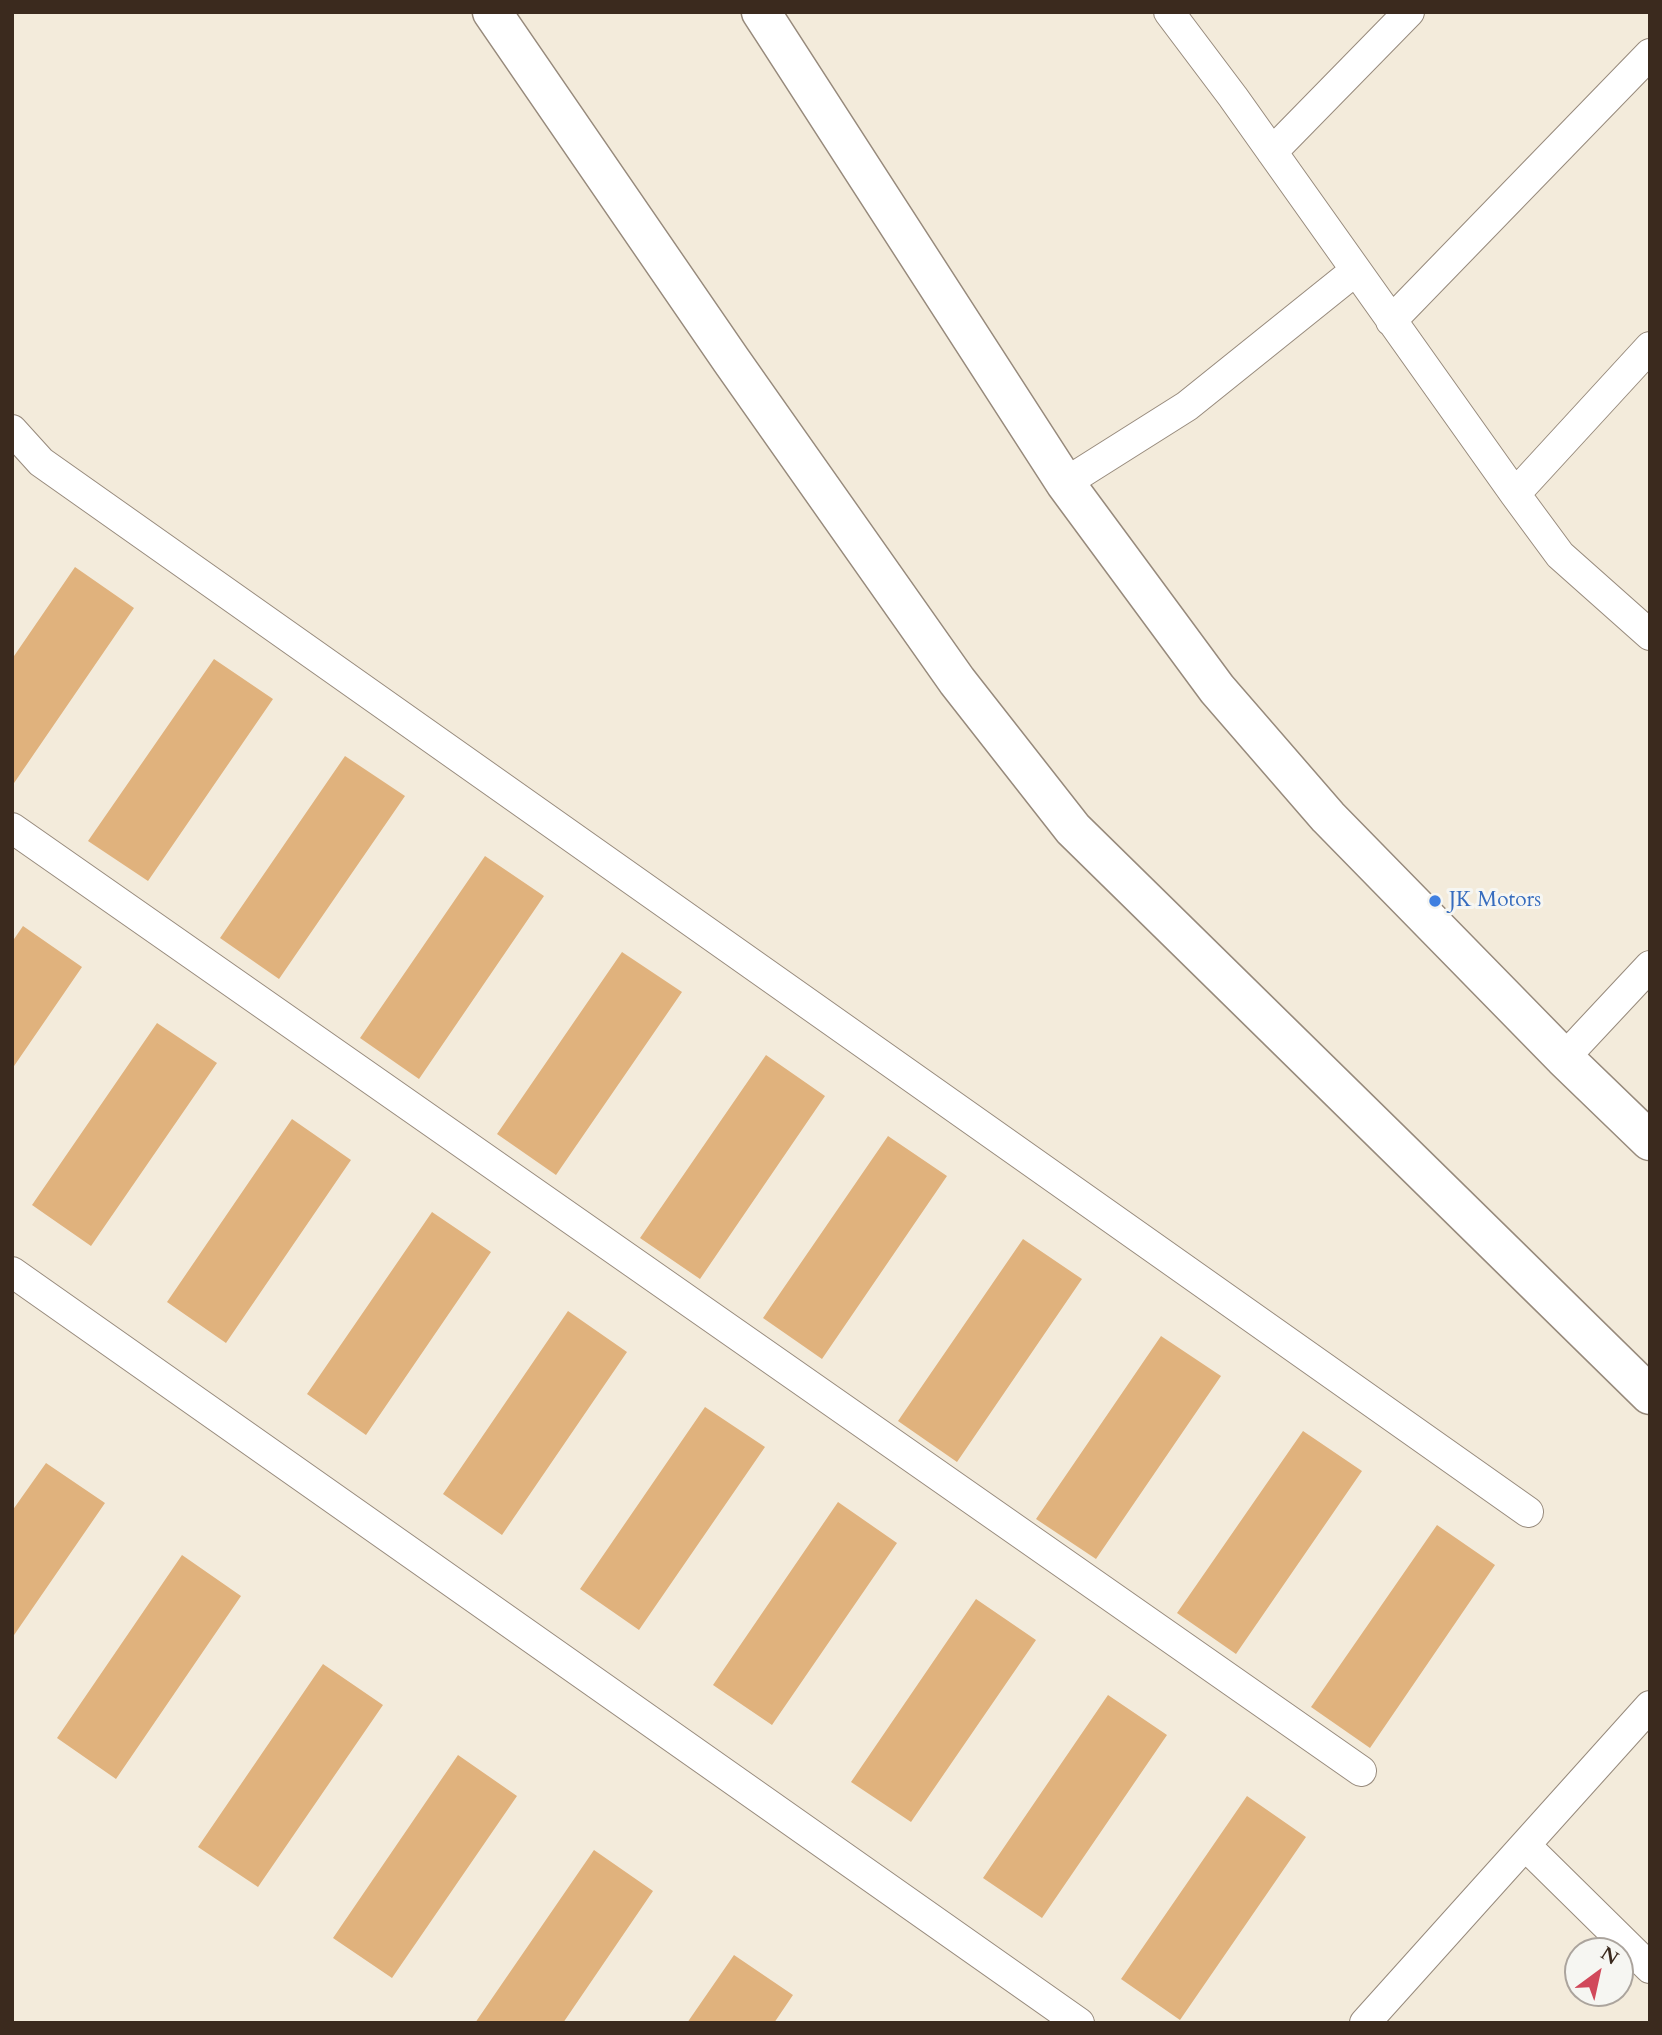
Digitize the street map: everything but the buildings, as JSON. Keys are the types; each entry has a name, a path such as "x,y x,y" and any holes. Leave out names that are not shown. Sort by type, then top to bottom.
{"main road":[{"path":"492,12 731,360 957,681 1073,829 1650,1395"},
{"path":"761,12 1065,483 1217,689 1328,817 1564,1058 1650,1141"}],"street":[{"path":"1169,12 1233,97 1560,555 1648,628"},
{"path":"1272,152 1409,12"},
{"path":"1391,321 1650,54"},
{"path":"1065,483 1187,406 1355,271"},
{"path":"1514,494 1650,347"},
{"path":"12,430 41,462 1528,1512"},
{"path":"12,828 1361,1771"},
{"path":"1564,1058 1650,967"},
{"path":"12,1272 1079,2023"},
{"path":"1365,2023 1650,1706"},
{"path":"1525,1844 1650,1968"}],"place":[{"name":"JK Motors","path":"1435,901"}]}
